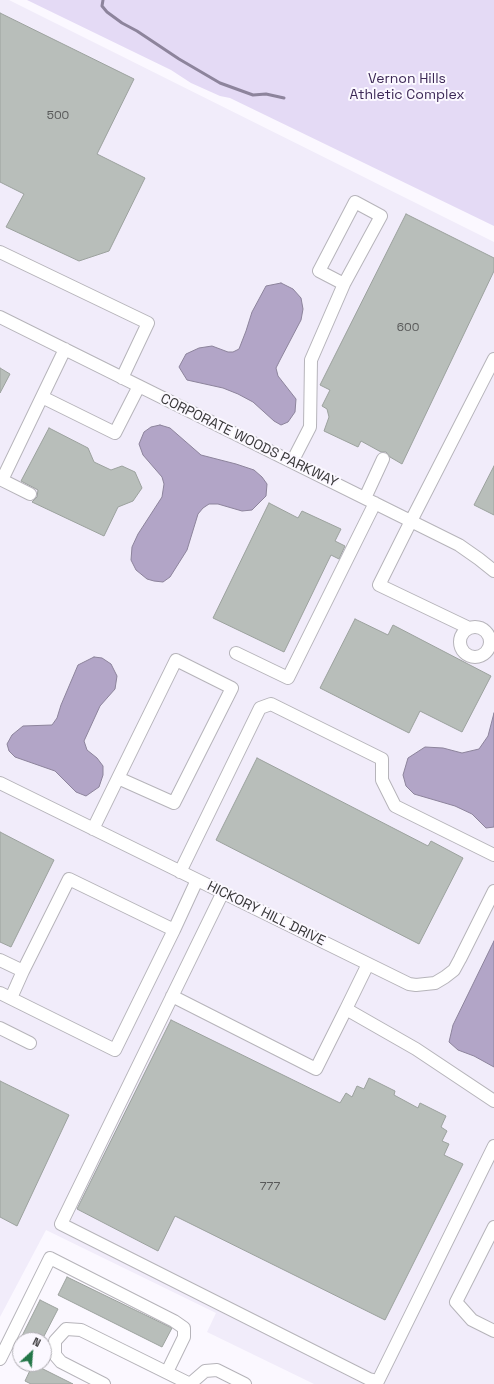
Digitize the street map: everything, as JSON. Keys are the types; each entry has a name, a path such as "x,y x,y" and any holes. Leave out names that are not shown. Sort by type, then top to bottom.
{"street":[{"path":"292,462 310,427 311,360 344,284 381,216 355,202 319,271 344,284"},
{"path":"0,252 148,324 122,378"},
{"name":"CORPORATE WOODS PARKWAY","path":"0,317 459,545 494,571"},
{"path":"30,494 2,480 65,349"},
{"path":"469,628 461,635 460,645 466,654 476,657 485,653 488,649 490,639 489,628 469,628 379,584 494,359"},
{"path":"42,397 115,433 139,386"},
{"path":"236,653 288,678 370,500 383,459"},
{"path":"94,829 118,778 176,660 232,688 174,803 118,778"},
{"path":"180,872 260,708 271,704 382,759 382,780 395,806 494,855"},
{"name":"HICKORY HILL DRIVE","path":"0,783 368,964 416,986 435,983 446,977 454,970 494,891"},
{"path":"174,930 69,879 23,971 5,996 115,1050 174,930 197,880"},
{"path":"223,892 61,1224 369,1379 378,1380 388,1363 494,1146"},
{"path":"0,960 23,971"},
{"path":"172,996 316,1069 368,964"},
{"path":"346,1009 416,1049 494,1101"},
{"path":"0,1028 30,1043"},
{"path":"494,1227 456,1302 472,1320 494,1331"},
{"path":"0,1359 50,1258 174,1321 184,1328 184,1337 166,1372"},
{"path":"104,1384 61,1362 55,1355 55,1341 66,1329 81,1330 190,1384 205,1371 217,1370 245,1384"}],"shaded area":[{"path":"0,0 9,0 494,242 494,1384 314,1384 207,1332 216,1313 46,1230 0,1317"},
{"path":"281,283 293,289 301,298 303,309 301,320 276,368 278,376 296,399 295,412 288,422 281,425 274,421 253,402 238,394 223,388 187,380 179,367 186,354 199,348 212,346 228,352 233,352 239,349 252,312 266,286"},
{"path":"160,425 170,428 201,455 254,470 267,484 266,496 252,510 242,511 218,504 209,504 203,508 198,514 187,550 170,577 163,582 147,579 136,570 131,560 132,547 138,534 162,497 164,484 162,477 143,455 139,444 144,432 151,427"},
{"path":"94,657 102,658 111,664 117,676 115,689 100,706 84,741 87,750 97,758 103,766 103,775 99,787 86,796 76,792 55,771 15,757 9,751 7,744 12,735 23,726 52,725 57,718 78,665"},
{"path":"494,713 494,827 486,828 472,814 455,806 414,794 406,786 403,775 408,758 425,747 443,748 462,753 479,749 488,736"},
{"path":"494,941 494,1067 474,1056 458,1050 449,1042 453,1025"}],"green space":[{"name":"Vernon Hills Athletic Complex","path":"27,0 494,0 494,226 230,98 220,96 191,83 171,70"}],"building":[{"path":"0,13 134,79 97,154 145,178 109,251 79,261 6,227 24,194 0,182"},
{"path":"406,214 494,258 494,271 402,464 390,457 386,452 381,452 361,441 358,447 324,431 329,417 327,409 322,406 330,390 320,385"},
{"path":"0,368 10,374 0,393"},
{"path":"49,428 88,448 94,462 111,470 122,466 135,472 142,488 133,501 118,507 104,536 32,502 37,497 38,490 21,481"},
{"path":"494,466 494,515 474,505"},
{"path":"269,503 298,518 302,511 341,529 335,541 345,546 339,559 331,555 284,652 213,618"},
{"path":"355,619 388,635 393,625 491,676 462,732 420,711 409,733 320,688"},
{"path":"257,758 428,846 431,841 463,858 419,944 216,840"},
{"path":"0,832 54,860 11,947 0,942"},
{"path":"171,1020 340,1103 346,1093 352,1097 357,1086 364,1089 369,1078 395,1091 394,1095 418,1108 420,1103 446,1116 441,1127 447,1131 442,1141 449,1144 444,1155 463,1164 385,1320 175,1216 158,1251 77,1209"},
{"path":"0,1081 69,1115 17,1226 0,1217"},
{"path":"67,1277 172,1328 162,1347 58,1295"},
{"path":"40,1300 58,1309 46,1332 24,1332"},
{"path":"29,1372 49,1372 73,1384 31,1384 25,1381"}],"waterway":[{"path":"103,0 102,6 107,12 122,23 220,83 253,95 266,94 284,98"}]}
